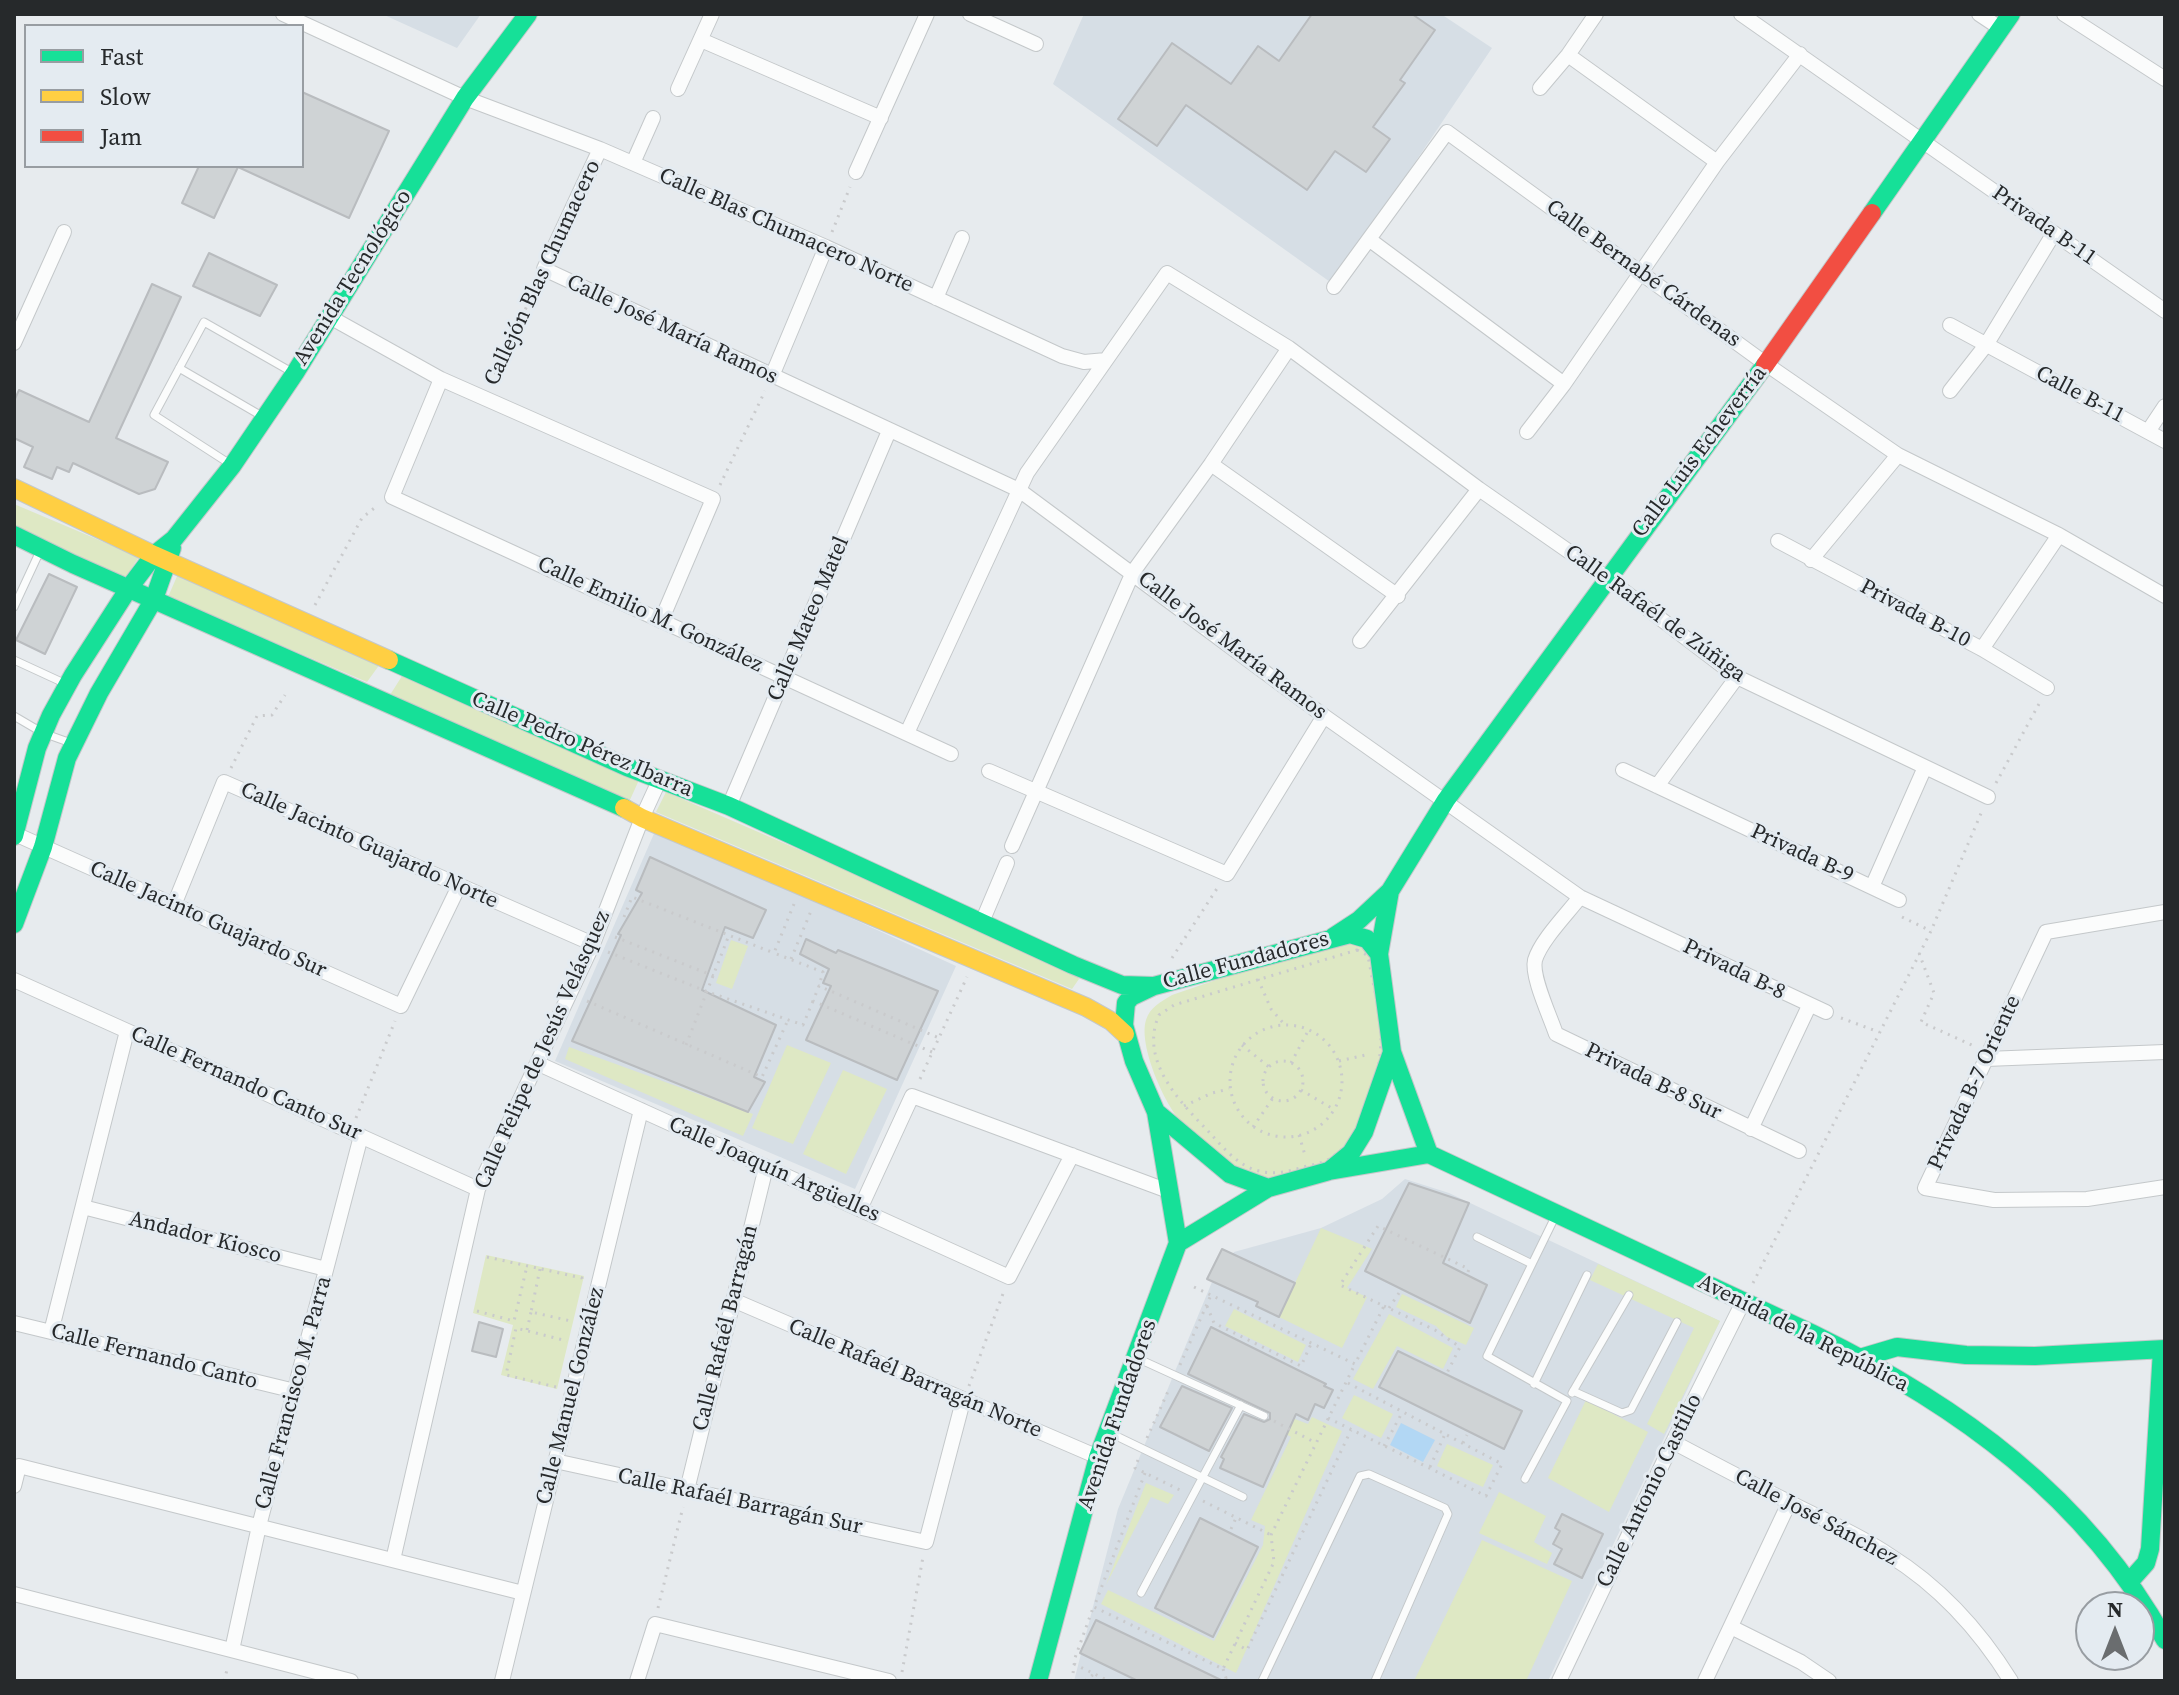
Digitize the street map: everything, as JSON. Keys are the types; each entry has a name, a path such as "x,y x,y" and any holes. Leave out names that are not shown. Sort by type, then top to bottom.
{"main road":[{"name":"Avenida Tecnológico","path":"14,924 43,847 67,758 99,693 154,599 161,558 265,418 465,98 528,14"},
{"name":"Calle Luis Echeverría","path":"1333,937 1359,920 1390,891 1446,800 1766,364 2006,21"},
{"name":"Calle Pedro Pérez Ibarra","path":"14,488 305,622 383,679 642,818 1059,995 1102,1015 1125,1034"},
{"name":"Calle Pedro Pérez Ibarra","path":"14,535 154,599 729,806 1073,965 1122,985 1154,986"},
{"path":"14,835 37,748 68,685 129,588 161,558"},
{"name":"Calle Luis Echeverría","path":"1379,954 1390,891"},
{"name":"Calle Fundadores","path":"1125,1034 1126,1003 1131,997 1154,986 1350,934 1367,939 1379,954"},
{"path":"1125,1034 1156,1112 1178,1243 1268,1188 1329,1171 1429,1154 1386,1052 1379,954"},
{"path":"1059,995 1072,996 1081,987 1082,975 1073,965"},
{"path":"1329,1171 1351,1153 1364,1132 1386,1052"},
{"path":"1156,1112 1230,1174 1268,1188"},
{"name":"Avenida de la República","path":"1429,1154 1860,1358 1948,1413 2007,1455 2076,1516 2130,1581 2165,1640"},
{"name":"Avenida Fundadores","path":"1038,1681 1098,1457 1178,1243"},
{"path":"1860,1358 1897,1347 1966,1355 2035,1356 2164,1350 2150,1549 2146,1563 2130,1581"}],"street":[{"name":"Calle Blas Chumacero Norte","path":"283,14 465,98 600,149 826,247 1062,356 1084,362 1106,360"},
{"path":"678,89 712,14"},
{"path":"856,172 927,14"},
{"path":"970,14 1036,44"},
{"path":"1540,88 1568,55 1596,14"},
{"name":"Privada B-11","path":"1741,14 2165,311"},
{"path":"1979,14 2006,21"},
{"path":"2064,14 2165,79"},
{"path":"701,40 881,118"},
{"path":"1527,432 1564,384 1717,162 1800,54"},
{"path":"1568,55 1717,162"},
{"path":"633,163 653,118"},
{"name":"Calle Bernabé Cárdenas","path":"1370,240 1447,132 1766,364 1898,455 2059,535 2165,596"},
{"name":"Callejón Blas Chumacero","path":"544,269 600,149"},
{"path":"14,343 64,232"},
{"path":"1950,391 1986,345 2054,233"},
{"path":"936,298 962,238"},
{"path":"1334,287 1370,240 1564,384"},
{"path":"772,376 826,247"},
{"name":"Calle José María Ramos","path":"544,269 1019,490 1324,716 1446,800"},
{"name":"Calle Rafaél de Zúñiga","path":"1106,360 1167,273 1289,348 1479,489 1607,578 1737,677 1988,797"},
{"path":"328,316 441,379 713,499 661,621"},
{"path":"1950,325 1986,345"},
{"name":"Calle B-11","path":"1986,345 2149,430 2165,406"},
{"path":"1012,846 1133,572 1289,348"},
{"path":"907,733 1019,490 1040,454 1106,360"},
{"path":"392,497 441,379"},
{"path":"2149,430 2165,441"},
{"name":"Calle Mateo Matel","path":"729,806 889,431"},
{"path":"1811,560 1898,455"},
{"path":"1211,464 1398,596"},
{"path":"1360,641 1479,489"},
{"name":"Calle Emilio M. González","path":"392,497 951,754"},
{"name":"Privada B-10","path":"1778,541 1982,649 2059,535"},
{"path":"1982,649 2047,688"},
{"path":"1657,786 1737,677"},
{"path":"989,771 1227,874 1324,716"},
{"name":"Privada B-9","path":"1623,770 1872,887 1925,767"},
{"name":"Calle Felipe de Jesús Velásquez","path":"393,1560 478,1189 593,944 659,781"},
{"name":"Calle Jacinto Guajardo Norte","path":"174,905 224,782 593,944"},
{"name":"Privada B-8","path":"1446,800 1580,897 1809,1006 1751,1129"},
{"name":"Calle Jacinto Guajardo Sur","path":"14,835 401,1006"},
{"path":"982,922 1007,863"},
{"path":"401,1006 459,886"},
{"path":"1872,887 1899,900"},
{"name":"Privada B-8 Sur","path":"1580,897 1541,949 1535,962 1535,975 1556,1034 1799,1151"},
{"name":"Privada B-7 Oriente","path":"2165,912 2046,932 1925,1188 1994,1200 2087,1199 2165,1187"},
{"name":"Calle Fernando Canto Sur","path":"14,980 478,1189"},
{"path":"1809,1006 1826,1012"},
{"path":"51,1332 127,1031"},
{"path":"1987,1056 2165,1052"},
{"name":"Calle Joaquín Argüelles","path":"539,1064 1009,1277"},
{"path":"860,1209 912,1096 1171,1192"},
{"name":"Calle Manuel González","path":"502,1681 641,1110"},
{"name":"Calle Francisco M. Parra","path":"232,1650 259,1526 326,1269 356,1134"},
{"path":"1009,1277 1072,1155"},
{"name":"Calle Rafaél Barragán","path":"687,1490 766,1167"},
{"name":"Andador Kiosco","path":"83,1207 326,1269"},
{"name":"Calle Rafaél Barragán Norte","path":"733,1300 1098,1457"},
{"name":"Calle Antonio Castillo","path":"1559,1681 1743,1302"},
{"name":"Calle Fernando Canto","path":"14,1323 295,1391"},
{"path":"926,1542 963,1401"},
{"name":"Calle José Sánchez","path":"1673,1442 1889,1554 1924,1579 1976,1632 2011,1681"},
{"name":"Calle Rafaél Barragán Sur","path":"555,1461 926,1542"},
{"path":"14,1486 19,1466 523,1593"},
{"path":"1705,1681 1789,1503"},
{"path":"14,1594 351,1681"},
{"path":"637,1681 655,1624 889,1681"},
{"path":"1731,1627 1801,1662 1829,1681"}],"lane":[{"path":"232,466 154,415 204,322 295,373"},
{"path":"179,368 265,418"},
{"path":"14,607 41,548"},
{"path":"14,660 68,685"},
{"path":"14,716 43,733 73,744"},
{"path":"1556,1215 1487,1356 1567,1401"},
{"path":"1477,1237 1532,1264"},
{"path":"1534,1384 1587,1275"},
{"path":"1525,1479 1629,1295"},
{"path":"1573,1391 1622,1413 1631,1410 1677,1322"},
{"path":"1137,1358 1264,1416"},
{"path":"1141,1593 1241,1405"},
{"path":"1108,1432 1243,1497"},
{"path":"1262,1681 1360,1476 1369,1474 1445,1508 1448,1514 1375,1681"}],"path":[{"path":"826,247 856,172"},
{"name":"Callejón Blas Chumacero","path":"485,397 544,269"},
{"path":"713,499 772,376"},
{"path":"305,622 362,518 392,497"},
{"path":"224,782 257,716 272,715 285,695"},
{"path":"1154,986 1227,874"},
{"path":"774,953 810,889"},
{"path":"791,959 810,889"},
{"path":"621,923 632,897 823,972 803,1025 708,992 608,952 615,937 714,976"},
{"path":"1743,1302 1936,918"},
{"path":"686,1045 729,935"},
{"path":"1352,951 1362,951 1369,961 1386,1052 1358,1130 1334,1157 1274,1174 1249,1168 1230,1155 1184,1106 1167,1086 1153,1044 1159,1015 1174,1005 1258,979 1352,951"},
{"path":"1919,953 1934,993 1921,1022 1987,1056"},
{"path":"912,1096 975,959"},
{"path":"1258,979 1271,1009 1285,1025"},
{"path":"819,986 939,1038"},
{"path":"591,990 586,1002 762,1077 788,1020"},
{"path":"813,1001 932,1052"},
{"path":"356,1134 401,1006"},
{"path":"1826,1012 1879,1032"},
{"path":"1285,1025 1309,1029 1327,1042 1339,1061 1343,1075 1342,1093 1335,1110 1323,1124 1299,1135 1270,1135 1253,1127 1239,1113 1230,1088 1233,1059 1242,1045 1259,1031 1285,1025"},
{"path":"1291,1063 1309,1029"},
{"path":"1242,1045 1269,1067"},
{"path":"1339,1061 1386,1052"},
{"path":"1276,1062 1291,1063 1302,1074 1301,1090 1290,1100 1282,1102 1273,1098 1264,1088 1263,1081 1269,1067 1276,1062"},
{"path":"1184,1106 1230,1088"},
{"path":"1301,1090 1335,1110"},
{"path":"1253,1127 1273,1098"},
{"path":"1299,1135 1308,1166"},
{"path":"1447,1373 1460,1347 1435,1330 1340,1285 1378,1226 1469,1269 1467,1275"},
{"path":"487,1257 582,1278 579,1293"},
{"path":"514,1321 527,1266"},
{"path":"527,1330 540,1269"},
{"path":"963,1401 1009,1277"},
{"path":"1194,1287 1355,1364"},
{"path":"1389,1308 1399,1293"},
{"path":"1211,1295 1135,1468 1271,1535"},
{"path":"1207,1305 1214,1323 1301,1366 1311,1344"},
{"path":"1231,1681 1225,1679 1223,1669 1274,1562 1271,1535 1384,1306"},
{"path":"477,1311 518,1322 506,1375 557,1388 560,1376"},
{"path":"531,1312 572,1321 565,1353"},
{"path":"516,1328 568,1341"},
{"path":"1328,1418 1486,1496 1502,1464 1346,1382"},
{"path":"1384,1446 1403,1411"},
{"path":"1264,1416 1316,1443"},
{"path":"1235,1643 1247,1650 1351,1430"},
{"path":"1430,1468 1445,1434"},
{"path":"1463,1443 1467,1435"},
{"path":"1072,1681 1074,1664 1094,1607 1145,1473"},
{"path":"655,1624 687,1490"},
{"path":"1231,1529 1236,1518"},
{"path":"900,1681 926,1542"},
{"path":"1094,1607 1223,1669"},
{"path":"1074,1664 1109,1681"},
{"path":"1085,1681 1094,1674"}],"shaded area":[{"path":"382,14 481,14 457,48"},
{"path":"1084,14 1441,14 1492,48 1333,284 1053,84"},
{"path":"656,829 956,966 855,1189 555,1061"},
{"path":"1405,1179 1449,1193 1720,1321 1548,1681 1074,1681 1118,1509 1212,1282 1234,1252 1321,1228 1382,1199"}],"green space":[{"path":"14,504 139,557 123,581 14,528"},
{"path":"178,574 380,664 367,682 168,597"},
{"path":"402,676 639,780 629,802 390,695"},
{"path":"666,792 1072,968 1079,979 1072,989 656,812"},
{"path":"731,940 748,946 732,989 716,983"},
{"path":"1333,940 1368,945 1384,1050 1357,1136 1332,1161 1295,1177 1251,1178 1183,1124 1168,1104 1149,1059 1146,1020 1153,1008 1172,995"},
{"path":"787,1045 831,1063 793,1144 752,1128"},
{"path":"569,1047 753,1114 743,1136 565,1059"},
{"path":"843,1070 887,1089 846,1174 803,1154"},
{"path":"1321,1228 1372,1249 1347,1288 1367,1297 1342,1348 1279,1317"},
{"path":"486,1255 584,1276 557,1389 501,1375 513,1325 473,1313"},
{"path":"1598,1264 1720,1321 1664,1434 1647,1424 1694,1328 1590,1280"},
{"path":"1402,1294 1474,1328 1466,1345 1396,1307"},
{"path":"1234,1309 1306,1345 1298,1362 1225,1326"},
{"path":"1389,1314 1453,1348 1443,1369 1397,1346 1373,1389 1353,1379"},
{"path":"1354,1395 1393,1414 1381,1438 1342,1418"},
{"path":"1586,1400 1648,1432 1609,1512 1548,1478"},
{"path":"1287,1416 1308,1424 1312,1417 1342,1431 1236,1673 1101,1604 1108,1590 1214,1641 1263,1545 1265,1526 1251,1520 1291,1437 1281,1431"},
{"path":"1447,1444 1493,1465 1483,1487 1437,1466"},
{"path":"1146,1483 1174,1495 1168,1504 1151,1497 1106,1585"},
{"path":"1499,1492 1546,1516 1534,1542 1552,1553 1547,1564 1479,1533"},
{"path":"1482,1540 1572,1581 1526,1681 1414,1681"}],"water":[{"path":"1401,1423 1435,1440 1423,1462 1390,1445"}],"building":[{"path":"1312,14 1412,14 1435,30 1400,80 1405,83 1373,127 1390,139 1366,172 1335,151 1307,190 1186,105 1157,146 1118,119 1172,43 1231,84 1258,46 1279,61"},
{"path":"304,93 389,131 349,218 240,168 304,168"},
{"path":"198,168 238,168 214,218 182,203"},
{"path":"209,253 277,285 260,316 193,286"},
{"path":"152,284 181,297 116,438 168,462 155,489 139,494 73,463 69,472 57,467 52,479 24,467 33,447 14,438 14,401 19,390 89,422"},
{"path":"49,574 77,587 45,654 16,640"},
{"path":"650,857 766,910 753,938 725,927 702,990 776,1025 754,1077 765,1082 748,1112 572,1041 621,935 618,934 642,893 636,890"},
{"path":"806,939 938,991 897,1080 806,1040 831,986 823,983 829,969 800,954"},
{"path":"1409,1183 1469,1203 1443,1263 1487,1285 1470,1323 1365,1271"},
{"path":"1222,1249 1295,1283 1279,1317 1256,1306 1258,1302 1207,1279"},
{"path":"479,1322 503,1329 496,1357 472,1351"},
{"path":"1211,1327 1333,1390 1324,1408 1315,1404 1308,1420 1296,1414 1263,1487 1220,1468 1224,1459 1221,1457 1244,1414 1264,1422 1270,1419 1270,1413 1188,1374"},
{"path":"1398,1351 1522,1411 1504,1449 1379,1387"},
{"path":"1182,1386 1232,1408 1209,1451 1160,1427"},
{"path":"1562,1514 1603,1534 1582,1578 1554,1564 1562,1549 1553,1544 1560,1531 1555,1528"},
{"path":"1200,1518 1258,1547 1213,1637 1155,1608"},
{"path":"1096,1620 1223,1681 1138,1681 1080,1653"}],"traffic: fast":[{"path":"14,836 37,748 73,675 154,555 174,539 232,466 295,373 465,98 528,14"},
{"path":"1872,213 2011,14"},
{"path":"1333,937 1359,920 1390,891 1446,800 1765,365"},
{"path":"14,535 624,808"},
{"path":"14,924 43,847 67,758 99,693 154,599 172,548"},
{"path":"389,660 627,767 729,806 1073,965 1122,985 1154,986"},
{"path":"1379,954 1390,891"},
{"path":"1268,1188 1230,1174 1156,1112 1134,1061 1124,1025 1126,1003 1131,997 1154,986 1350,934 1367,939 1379,954 1392,1052 1364,1132 1351,1153 1329,1171"},
{"path":"1392,1052 1429,1154"},
{"path":"1038,1681 1098,1457 1178,1243 1156,1112"},
{"path":"1429,1154 1813,1334 1918,1392 1967,1424 2057,1499 2097,1541 2133,1588 2165,1640"},
{"path":"1178,1243 1268,1188 1329,1171 1429,1154"},
{"path":"1860,1358 1897,1347 1966,1355 2035,1356 2165,1349"},
{"path":"2130,1581 2146,1563 2150,1549 2162,1350"}],"traffic: slow":[{"path":"14,488 154,555 389,660"},
{"path":"624,808 1086,1007 1111,1021 1125,1034"}],"traffic: jam":[{"path":"1765,365 1872,213"}]}
